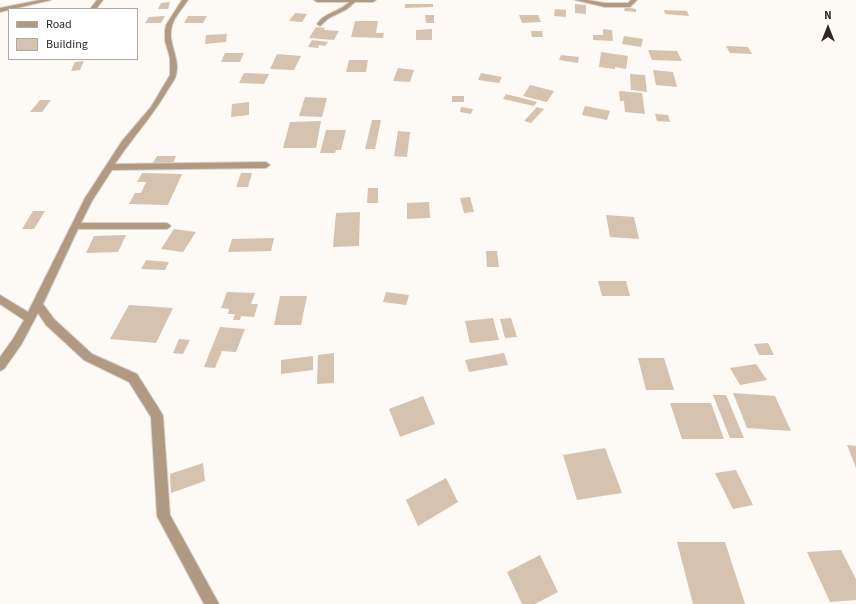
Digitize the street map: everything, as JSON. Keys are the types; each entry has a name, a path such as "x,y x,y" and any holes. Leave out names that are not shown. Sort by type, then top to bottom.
{"street":[{"path":"10,8 48,0"},
{"path":"94,8 100,0"},
{"path":"0,366 17,342 38,304 88,200 125,143 154,108 173,75 173,58 168,41 168,31 169,25 185,0"},
{"path":"317,0 373,0"},
{"path":"320,24 328,16 346,8 354,0"},
{"path":"578,0 605,5 630,5 634,0"},
{"path":"110,167 266,165"},
{"path":"76,226 167,226"},
{"path":"0,299 30,319"},
{"path":"38,304 50,322 88,357 133,378 157,416 164,516 212,604"}],"building":[{"path":"170,2 168,9 158,9 161,3"},
{"path":"405,4 433,4 433,7 405,8"},
{"path":"575,4 586,5 586,14 575,13"},
{"path":"625,7 636,9 636,12 624,11"},
{"path":"555,9 566,10 566,17 554,16"},
{"path":"664,10 687,11 689,16 665,14"},
{"path":"295,13 307,14 302,22 289,21"},
{"path":"425,15 434,15 434,23 426,23"},
{"path":"519,15 538,15 541,22 522,23"},
{"path":"165,16 161,23 145,23 149,17"},
{"path":"188,16 207,16 203,23 184,23"},
{"path":"355,21 378,21 376,33 384,33 383,38 351,37"},
{"path":"316,27 325,28 324,30 339,31 334,40 309,38"},
{"path":"432,29 432,40 416,40 416,30"},
{"path":"603,29 612,30 613,41 593,40 593,35 603,35"},
{"path":"531,31 542,31 543,37 532,37"},
{"path":"227,34 226,42 205,44 206,35"},
{"path":"624,36 643,39 641,47 622,44"},
{"path":"312,40 328,42 325,46 319,45 318,48 308,47"},
{"path":"726,46 748,47 752,54 730,53"},
{"path":"648,50 677,51 682,61 652,60"},
{"path":"601,52 628,56 626,69 599,67"},
{"path":"225,53 244,53 240,62 221,62"},
{"path":"277,54 301,56 294,70 270,69"},
{"path":"561,55 579,57 578,63 559,60"},
{"path":"349,60 368,60 366,72 346,72"},
{"path":"84,61 80,70 71,71 75,62"},
{"path":"398,68 414,70 410,82 393,81"},
{"path":"653,70 673,72 677,87 656,85"},
{"path":"244,73 269,74 264,84 239,83"},
{"path":"481,73 502,77 499,83 478,80"},
{"path":"630,74 645,75 647,92 631,90"},
{"path":"530,85 554,91 547,102 523,96"},
{"path":"619,91 642,93 645,114 625,112 624,101 620,101"},
{"path":"506,94 537,102 534,106 503,99"},
{"path":"452,96 464,96 464,102 452,102"},
{"path":"305,97 327,98 322,117 299,116"},
{"path":"40,100 51,100 42,112 30,112"},
{"path":"249,102 249,115 231,117 232,104"},
{"path":"585,106 610,111 607,120 582,115"},
{"path":"461,107 473,109 471,114 460,112"},
{"path":"537,107 544,109 531,123 524,121"},
{"path":"655,114 668,115 670,122 657,121"},
{"path":"372,120 381,120 375,149 365,149"},
{"path":"321,121 316,148 283,148 290,122"},
{"path":"326,130 346,130 341,150 336,150 335,153 320,153"},
{"path":"398,131 410,132 407,157 394,156"},
{"path":"157,156 176,156 173,163 153,163"},
{"path":"142,173 182,174 168,205 129,204 135,193 141,193 146,182 137,182"},
{"path":"241,173 252,173 248,187 236,187"},
{"path":"368,188 378,188 378,203 367,203"},
{"path":"470,197 474,212 464,213 460,198"},
{"path":"429,202 430,218 407,219 407,203"},
{"path":"33,211 45,211 34,229 22,229"},
{"path":"360,212 359,246 333,247 336,213"},
{"path":"606,215 634,217 639,239 610,237"},
{"path":"174,229 196,232 183,252 161,249"},
{"path":"126,235 118,252 86,253 94,236"},
{"path":"274,238 271,251 228,252 232,239"},
{"path":"486,251 497,251 499,267 487,267"},
{"path":"146,260 169,262 165,270 141,269"},
{"path":"598,281 626,281 630,296 602,296"},
{"path":"227,292 255,293 251,304 258,304 254,317 241,316 240,320 233,320 235,314 228,314 229,309 221,308"},
{"path":"386,292 409,295 406,305 383,302"},
{"path":"280,296 307,296 301,325 274,325"},
{"path":"129,305 173,308 156,343 110,339"},
{"path":"493,318 499,340 470,343 465,321"},
{"path":"511,318 517,337 505,338 500,319"},
{"path":"220,327 245,329 236,352 222,351 215,368 204,367"},
{"path":"179,339 190,340 183,354 173,353"},
{"path":"768,343 774,355 759,355 754,344"},
{"path":"334,353 334,383 317,384 318,355"},
{"path":"504,353 508,365 469,372 465,360"},
{"path":"313,356 313,370 281,374 281,360"},
{"path":"638,358 664,358 674,390 646,390"},
{"path":"756,364 767,380 740,385 730,368"},
{"path":"733,393 775,396 791,431 747,428"},
{"path":"713,395 726,395 744,438 730,438"},
{"path":"423,396 435,424 400,437 389,409"},
{"path":"670,403 711,403 724,439 682,439"},
{"path":"847,445 856,446 856,468"},
{"path":"605,448 622,493 577,500 563,455"},
{"path":"203,463 205,481 171,493 170,474"},
{"path":"736,470 753,505 733,509 715,473"},
{"path":"446,478 458,502 418,526 406,500"},
{"path":"677,542 725,542 745,604 693,604"},
{"path":"841,550 856,579 856,600 830,602 807,552"},
{"path":"540,555 558,592 535,604 522,604 507,572"}]}
